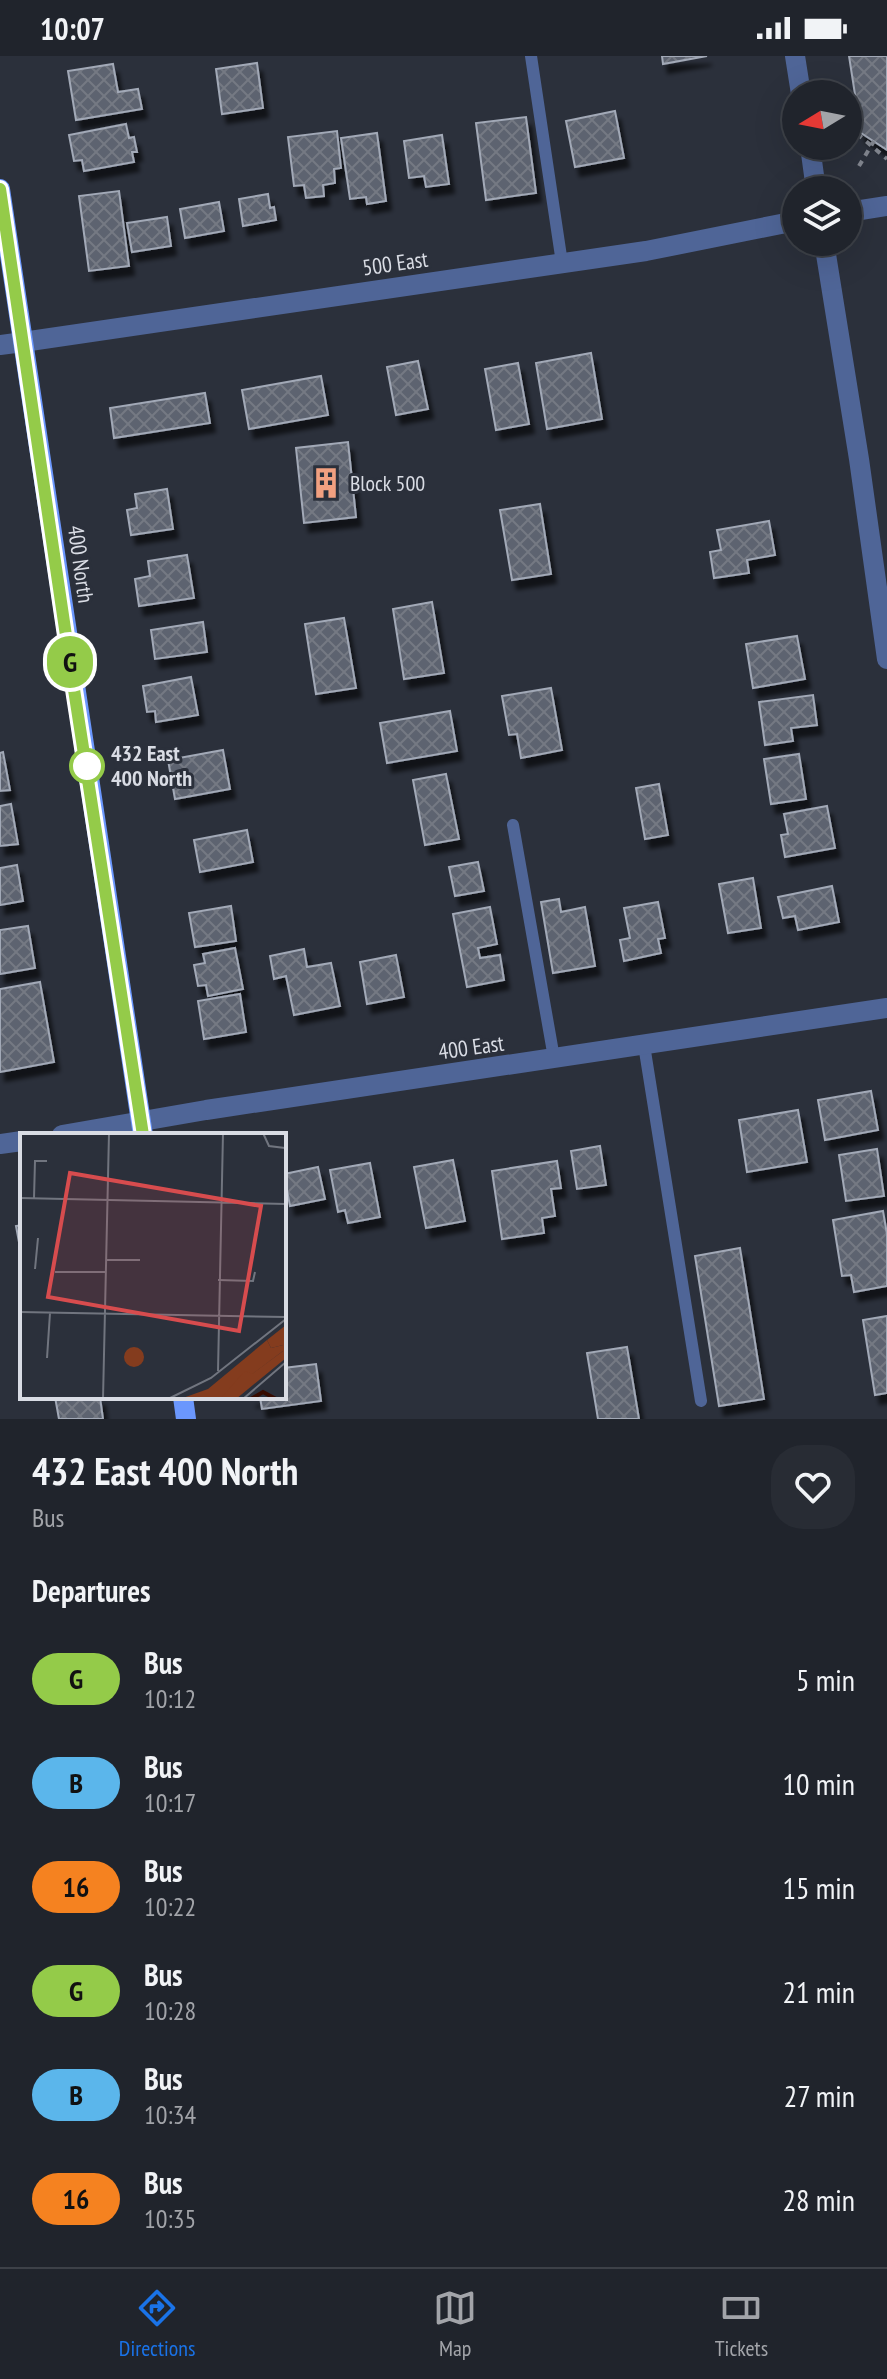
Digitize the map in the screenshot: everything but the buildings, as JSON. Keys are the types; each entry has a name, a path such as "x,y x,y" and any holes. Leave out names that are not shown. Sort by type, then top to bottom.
{"main road":[{"name":"400 North","path":"0,189 142,1128"},
{"path":"183,1399 186,1419"}],"street":[{"path":"795,56 799,80"},
{"path":"862,210 887,206"},
{"name":"500 East","path":"0,345 646,251 782,224"},
{"path":"826,256 887,659"},
{"name":"400 East","path":"85,1133 142,1128 554,1058 887,1008"},
{"path":"0,1144 20,1141"}],"lane":[{"path":"531,56 562,263"},
{"path":"513,825 554,1058"},
{"path":"644,1045 701,1401"}],"path":[{"path":"862,136 887,159"},
{"path":"859,166 872,144"}],"bus line":[{"name":"G","path":"0,189 143,1133"}],"place":[{"name":"Block 500","path":"326,483"},
{"name":"432 East 400 North","path":"87,766"}]}
